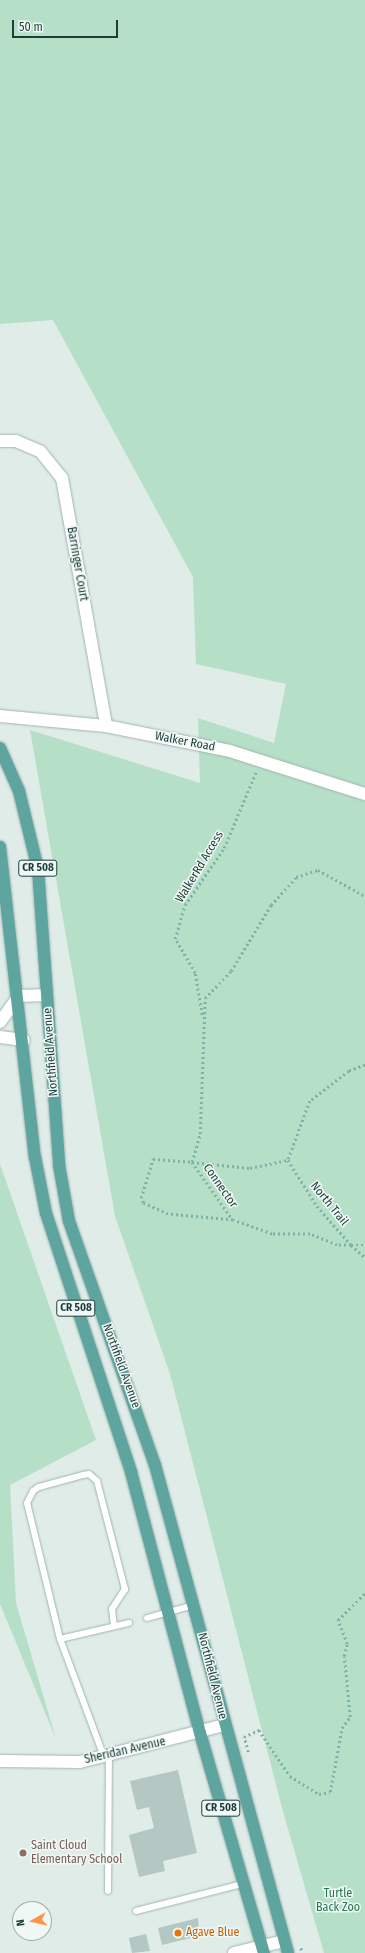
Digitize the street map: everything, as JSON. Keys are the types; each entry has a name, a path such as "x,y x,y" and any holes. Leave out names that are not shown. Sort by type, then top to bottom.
{"main road":[{"name":"Northfield Avenue","path":"0,748 19,791 38,869 59,1164 69,1221 128,1382 194,1605 224,1725 288,1953"},
{"name":"Northfield Avenue","path":"0,847 24,1040 35,1157 46,1213 107,1394 170,1612 200,1733 242,1884 263,1950"}],"street":[{"name":"Barringer Court","path":"0,441 16,441 40,451 62,478 106,726"},
{"name":"Walker Road","path":"0,716 106,726 230,751 365,794"},
{"path":"0,1022 19,996 47,995"},
{"path":"0,1037 24,1040"},
{"name":"Sheridan Avenue","path":"0,1761 80,1762 107,1757 200,1733 224,1725"},
{"path":"234,1953 263,1950 284,1941"}],"lane":[{"path":"108,1891 107,1757 60,1639 27,1503 32,1491 39,1487 89,1474 96,1481 126,1589 112,1609 114,1626"},
{"path":"147,1618 194,1605"},
{"path":"60,1639 129,1623"},
{"path":"136,1911 242,1884"}],"path":[{"name":"WalkerRd Access","path":"202,1022 195,974 175,939 185,905 224,848 258,767"},
{"path":"192,1162 200,1134 202,1022 205,998 231,971 271,905 296,877 318,870 365,896"},
{"path":"365,1065 349,1071 310,1100 288,1160 250,1168 153,1159 146,1172 143,1203 168,1214 233,1220 272,1234 310,1234 337,1245 351,1245 357,1243 365,1244"},
{"name":"North Trail","path":"288,1160 317,1206 351,1245 365,1257"},
{"name":"Connector","path":"192,1162 233,1220"},
{"path":"244,1737 258,1730 290,1776 319,1794 330,1792 342,1728 350,1717 344,1656 347,1644 338,1620 365,1593"}],"green space":[{"name":"Turtle Back Zoo","path":"0,0 365,0 365,1953 324,1953 282,1808 170,1374 115,1216 30,730 200,783 198,718 274,743 286,684 196,664 193,577 53,320 0,324"},
{"path":"0,1164 96,1440 10,1485 16,1603 56,1739 0,1604"}],"building":[{"path":"178,1770 197,1853 163,1861 165,1871 139,1877 129,1835 154,1828 149,1807 137,1810 130,1781"},
{"name":"Agave Blue","path":"198,1918 199,1929 195,1937 162,1945 158,1928"},
{"path":"146,1934 150,1951 132,1953 129,1938"}],"place":[{"name":"Saint Cloud Elementary School","path":"23,1853"},
{"name":"Agave Blue","path":"178,1933"}]}
